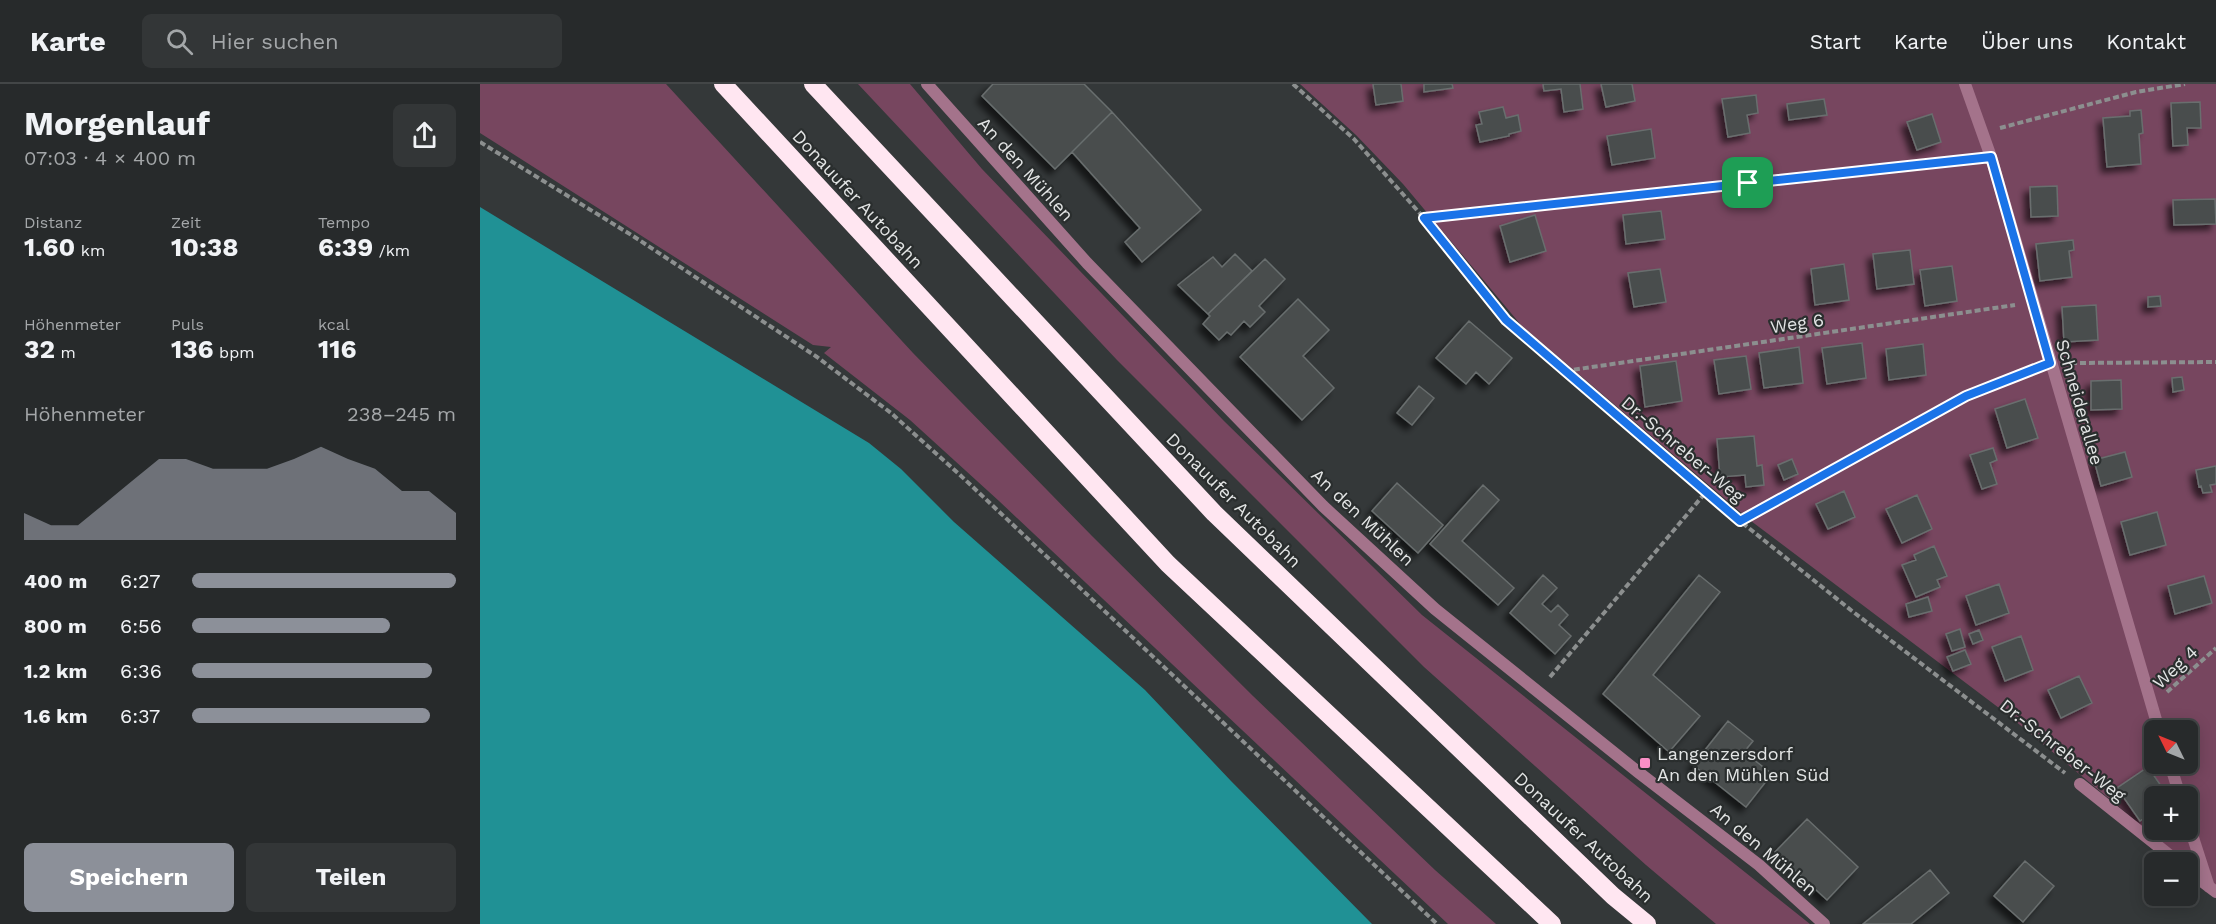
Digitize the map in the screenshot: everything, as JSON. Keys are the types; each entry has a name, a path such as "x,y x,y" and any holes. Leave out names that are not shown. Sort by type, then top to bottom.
{"highway":[{"name":"Donauufer Autobahn","path":"723,84 1168,564 1552,924"},
{"name":"Donauufer Autobahn","path":"813,84 1214,513 1612,896 1647,924"}],"street":[{"name":"An den Mühlen","path":"927,84 1087,263 1323,506 1435,609 1537,692 1759,865 1824,924"},
{"name":"Schneiderallee","path":"1965,84 1991,157 2156,720"},
{"name":"Dr.-Schreber-Weg","path":"2080,784 2165,852"},
{"path":"2194,840 2212,890"},
{"path":"2198,879 2212,890"}],"path":[{"name":"Dr.-Schreber-Weg","path":"1293,84 1354,140 1424,218 1506,320 1740,521 1852,611 2080,784"},
{"path":"1982,133 2136,92 2185,84"},
{"path":"480,142 633,236 807,350 891,413 968,482 1437,924"},
{"path":"1424,218 1991,157"},
{"name":"Weg 6","path":"1564,371 2033,302"},
{"path":"1740,521 1966,396 2050,363 2216,362"},
{"path":"1537,692 1706,492"},
{"name":"Weg 4","path":"2151,707 2216,648"}],"shaded area":[{"path":"480,84 666,84 913,353 1092,536 1253,696 1435,870 1496,924 1448,924 999,501 910,420 824,353 831,347 813,345 480,133"},
{"path":"858,84 910,84 982,169 1224,421 1422,615 1810,924 1716,924 1646,865 1424,667 1117,360"},
{"path":"1300,84 2216,84 2216,887 2198,872 2198,852 2174,852 2159,840 2198,840 2198,786 2144,786 2144,828 2003,711 1751,521 1521,325 1403,184 1356,135"}],"water":[{"path":"480,207 869,443 901,469 954,522 1145,690 1372,924 480,924"}],"building":[{"path":"993,84 1084,84 1112,112 1055,169 982,96"},
{"path":"1373,84 1401,84 1403,101 1376,105"},
{"path":"1424,84 1452,84 1453,88 1424,92"},
{"path":"1543,84 1580,84 1583,109 1564,112 1561,89 1544,91"},
{"path":"1601,84 1632,84 1635,101 1606,107"},
{"path":"1756,95 1758,113 1747,115 1750,133 1728,137 1722,99"},
{"path":"1824,99 1827,115 1789,120 1787,104"},
{"path":"2200,102 2201,128 2187,128 2188,145 2173,146 2171,103"},
{"path":"1503,107 1506,118 1518,115 1521,131 1480,142 1476,125 1482,124 1479,112"},
{"path":"2141,110 2143,133 2139,134 2141,164 2107,167 2103,118 2130,116 2130,111"},
{"path":"1112,112 1201,210 1142,262 1125,242 1140,228 1072,152"},
{"path":"1932,114 1941,142 1917,150 1907,122"},
{"path":"1651,129 1655,158 1612,165 1607,136"},
{"path":"2057,186 2058,216 2031,217 2030,187"},
{"path":"2215,199 2216,224 2174,225 2173,200"},
{"path":"1661,211 1665,239 1626,244 1623,215"},
{"path":"1535,215 1546,251 1510,262 1500,226"},
{"path":"2073,240 2074,250 2069,251 2072,277 2040,281 2036,244"},
{"path":"1910,250 1914,284 1877,289 1873,254"},
{"path":"1235,254 1252,271 1208,314 1178,285 1213,257 1222,267"},
{"path":"1265,259 1285,279 1259,306 1265,312 1250,327 1244,321 1231,335 1227,332 1219,340 1203,324 1210,316 1208,314"},
{"path":"1844,264 1849,300 1815,305 1811,269"},
{"path":"1952,266 1957,301 1925,306 1920,270"},
{"path":"1660,269 1666,302 1634,307 1628,273"},
{"path":"2160,296 2161,306 2148,307 2148,297"},
{"path":"1298,299 1329,330 1303,356 1334,388 1302,420 1240,357"},
{"path":"2096,305 2098,340 2064,342 2062,307"},
{"path":"1469,321 1512,358 1489,384 1476,372 1466,384 1436,358"},
{"path":"1862,343 1866,378 1827,384 1822,348"},
{"path":"1923,344 1926,375 1889,380 1886,349"},
{"path":"1799,347 1803,383 1764,388 1759,353"},
{"path":"1746,356 1751,389 1719,394 1714,360"},
{"path":"1676,361 1682,401 1645,407 1640,366"},
{"path":"2182,377 2184,390 2173,392 2172,378"},
{"path":"2121,380 2122,409 2091,410 2091,381"},
{"path":"1419,386 1434,398 1412,425 1397,413"},
{"path":"2025,399 2038,438 2007,448 1995,409"},
{"path":"1754,436 1757,466 1762,465 1764,485 1746,487 1745,475 1720,477 1717,439"},
{"path":"1993,448 1997,460 1990,463 1997,484 1982,489 1970,455"},
{"path":"2125,452 2132,477 2101,486 2094,460"},
{"path":"1792,459 1798,474 1784,480 1778,465"},
{"path":"2216,466 2216,484 2210,485 2212,492 2203,493 2201,486 2199,487 2196,470"},
{"path":"1397,483 1443,525 1418,553 1372,511"},
{"path":"1483,485 1499,500 1462,541 1514,588 1498,605 1430,544"},
{"path":"1844,491 1855,517 1828,529 1816,504"},
{"path":"1917,495 1932,529 1902,543 1886,509"},
{"path":"2157,512 2166,545 2130,555 2121,522"},
{"path":"1934,546 1947,576 1937,580 1940,587 1916,597 1902,565 1916,560 1914,555"},
{"path":"1543,575 1557,588 1542,604 1551,612 1558,605 1568,615 1559,625 1571,636 1555,654 1510,613"},
{"path":"1699,575 1720,592 1653,675 1700,716 1669,752 1603,694"},
{"path":"2204,576 2212,603 2175,614 2168,586"},
{"path":"1999,584 2009,613 1976,625 1966,596"},
{"path":"1928,597 1932,611 1909,617 1906,604"},
{"path":"1960,629 1965,647 1952,651 1946,634"},
{"path":"1979,630 1983,640 1973,644 1969,634"},
{"path":"2021,636 2033,670 2005,681 1992,647"},
{"path":"1965,650 1971,664 1953,671 1947,657"},
{"path":"2079,676 2092,703 2061,718 2048,690"},
{"path":"1728,721 1753,741 1744,752 1772,774 1746,807 1693,765"},
{"path":"2144,770 2144,774 2153,774 2161,786 2144,786 2144,818 2140,821 2117,788"},
{"path":"1807,819 1858,867 1827,900 1775,852"},
{"path":"2025,861 2054,886 2023,922 1994,896"},
{"path":"1930,870 1949,893 1911,924 1863,924"}],"place":[{"name":"Langenzersdorf An den Mühlen Süd","path":"1645,763"}],"route":[{"path":"1991,157 2050,363 1966,396 1740,521 1506,320 1424,218 1748,183 1991,157"}]}
